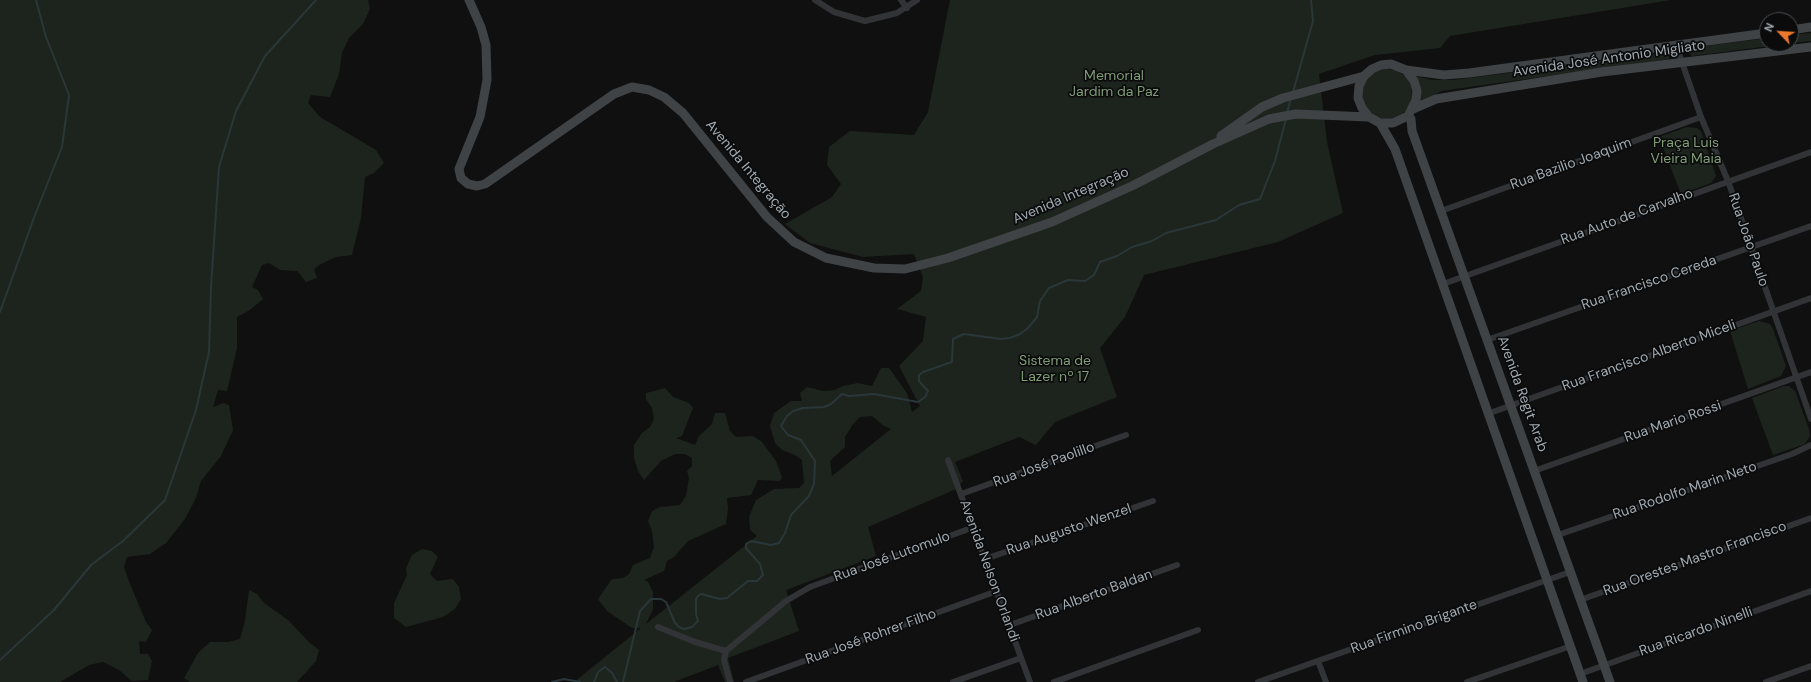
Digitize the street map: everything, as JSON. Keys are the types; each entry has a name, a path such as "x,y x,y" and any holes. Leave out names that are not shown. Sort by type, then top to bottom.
{"main road":[{"name":"Avenida Integração","path":"469,0 481,27 486,45 487,80 480,117 459,168 461,178 468,184 476,186 485,184 614,94 632,87 649,90 664,97 683,113 780,231 809,251 844,263 874,268 905,269 948,258 1052,222 1134,185 1213,144 1269,119 1292,114 1369,117"},
{"path":"1799,29 1811,27"},
{"name":"Avenida José Antonio Migliato","path":"1406,70 1444,74 1469,73 1759,34"},
{"name":"Avenida José Antonio Migliato","path":"1411,113 1436,99 1602,72 1811,47"},
{"path":"1392,64 1406,70 1414,81 1417,91 1416,100 1411,113 1392,123 1380,123 1369,117 1362,108 1358,98 1359,86 1364,76 1372,69 1381,65 1392,64"},
{"name":"Avenida Integração","path":"1213,144 1232,127 1262,107 1287,97 1364,76"},
{"name":"Avenida Regit Arab","path":"1411,113 1412,131 1610,682"},
{"path":"1380,123 1395,149 1487,414 1582,678"}],"street":[{"path":"815,0 834,12 865,21 884,18 907,8 917,0"},
{"path":"902,0 907,8"},
{"name":"Rua João Paulo","path":"1676,45 1701,117 1728,182 1772,312 1811,419"},
{"name":"Rua Bazilio Joaquim","path":"1441,211 1701,117"},
{"name":"Rua Auto de Carvalho","path":"1443,284 1464,275 1811,152"},
{"name":"Rua Francisco Cereda","path":"1487,340 1811,226"},
{"name":"Rua Francisco Alberto Miceli","path":"1487,414 1811,298"},
{"name":"Rua Mario Rossi","path":"1534,471 1811,372"},
{"name":"Rua José Paolillo","path":"961,494 1126,436"},
{"name":"Rua Rodolfo Marin Neto","path":"1558,535 1785,457 1811,445"},
{"name":"Avenida Nelson Orlandi","path":"948,460 1010,624 1030,682"},
{"name":"Rua Augusto Wenzel","path":"985,559 1153,500"},
{"name":"Rua Orestes Mastro Francisco","path":"1580,600 1811,518"},
{"name":"Rua José Lutomulo","path":"726,651 786,601 810,587 974,527"},
{"name":"Rua Alberto Baldan","path":"1010,624 1178,565"},
{"name":"Rua Firmino Brigante","path":"1258,682 1546,579 1570,572"},
{"name":"Rua José Rohrer Filho","path":"746,682 997,591"},
{"name":"Rua Ricardo Ninelli","path":"1582,678 1604,665 1811,591"},
{"path":"658,627 695,642 726,651 724,660 730,682"},
{"path":"1054,682 1198,630"},
{"path":"1467,682 1571,646"},
{"path":"953,682 1021,658"},
{"path":"1318,661 1326,682"},
{"path":"1766,682 1811,666"}],"green space":[{"path":"0,0 368,0 370,9 363,24 349,38 342,53 339,74 330,97 311,95 308,103 320,117 376,150 384,163 374,173 365,177 361,218 352,255 336,257 321,264 314,269 317,278 306,282 297,271 280,270 269,263 262,265 252,287 258,290 263,299 250,310 237,317 237,348 227,391 218,390 213,407 224,403 229,405 233,430 221,456 201,481 196,498 185,519 166,543 150,554 127,557 124,567 146,622 152,630 146,642 139,641 140,654 148,654 152,661 148,680 132,681 119,670 103,662 89,665 60,682 0,682"},
{"path":"950,0 1671,0 1450,36 1440,48 1375,55 1319,74 1327,142 1343,213 1278,242 1144,275 1125,317 1100,348 1117,397 1055,422 1036,445 1019,437 955,462 963,481 954,490 868,527 876,556 786,590 799,631 728,658 734,682 725,682 718,665 674,682 574,682 641,628 632,628 607,611 598,599 612,579 623,578 629,574 633,565 650,558 654,547 652,531 648,521 652,511 660,507 680,505 686,496 689,478 687,471 692,466 692,458 685,454 675,454 661,461 644,480 638,471 634,458 634,445 642,433 650,427 654,419 652,408 646,399 646,393 665,388 673,397 689,403 693,408 682,436 676,438 695,445 699,436 712,424 715,413 725,413 730,431 736,437 753,436 762,442 776,461 782,477 780,481 758,480 751,495 727,498 728,509 726,524 688,541 674,557 667,561 664,571 644,580 648,582 653,592 653,609 646,624 757,536 750,530 749,517 756,500 774,489 799,488 804,483 802,460 795,455 782,450 775,443 770,426 774,413 791,401 802,401 800,393 807,387 823,391 835,390 843,386 858,383 872,386 881,368 889,368 907,393 912,412 920,406 899,366 923,341 926,317 897,309 921,291 923,277 914,254 863,257 810,243 785,224 832,197 841,184 827,165 829,147 850,131 914,135 928,112","holes":["872,416 884,426 891,429 832,476 830,461 845,447 845,437 853,424 860,417"]},
{"path":"1811,33 1811,41 1799,42 1799,34"},
{"path":"1759,39 1759,47 1692,56 1689,53 1691,48"},
{"path":"1665,52 1669,55 1669,59 1441,91 1421,103 1416,76 1432,80 1454,80"},
{"path":"1387,69 1401,73 1408,80 1412,94 1408,108 1401,115 1387,119 1373,115 1366,108 1362,94 1366,80 1373,73"},
{"name":"Praça Luis Vieira Maia","path":"1687,127 1697,128 1701,131 1716,176 1711,183 1681,194 1659,137"},
{"path":"1759,321 1770,324 1773,329 1786,366 1781,376 1748,389 1730,331"},
{"path":"1784,386 1789,386 1795,391 1809,429 1810,436 1805,444 1773,455 1752,398"},
{"path":"422,549 432,551 438,557 430,574 437,581 453,579 459,587 461,599 455,609 443,617 406,627 394,618 394,603 407,575 406,568 412,555"},
{"path":"249,590 257,594 264,603 288,620 310,643 319,650 316,661 297,682 190,682 184,678 198,653 210,642 228,642 240,639 245,621"}],"waterway":[{"path":"0,312 35,215 62,147 69,95 46,37 36,0"},
{"path":"0,660 54,610 91,565 123,541 165,500 196,410 209,352 211,287 219,167 236,111 265,56 316,0"},
{"path":"1293,92 1313,21 1311,0"},
{"path":"1287,113 1291,98"},
{"path":"623,682 640,611 651,599 661,599 666,602 675,623 684,629 692,627 698,621 696,614 696,599 698,596 701,594 720,599 727,598 748,581 757,581 763,575 760,564 746,548 746,544 751,541 771,545 779,543 785,533 791,515 809,496 814,484 815,461 801,440 788,435 781,426 787,416 793,411 803,408 824,407 831,404 842,394 849,396 874,394 918,402 925,397 928,391 919,381 919,375 923,372 952,362 953,339 964,334 1001,339 1010,338 1020,334 1028,328 1037,317 1040,301 1049,288 1068,280 1085,281 1094,275 1100,262 1117,256 1132,247 1152,241 1166,233 1216,220 1239,205 1260,199 1275,161 1286,119"},
{"path":"594,682 598,672 605,667 612,673 617,682"},
{"path":"552,682 564,679 580,682"}],"park label":[{"name":"Memorial Jardim da Paz","path":"1114,84"},
{"name":"Sistema de Lazer nº 17","path":"1055,370"}]}
